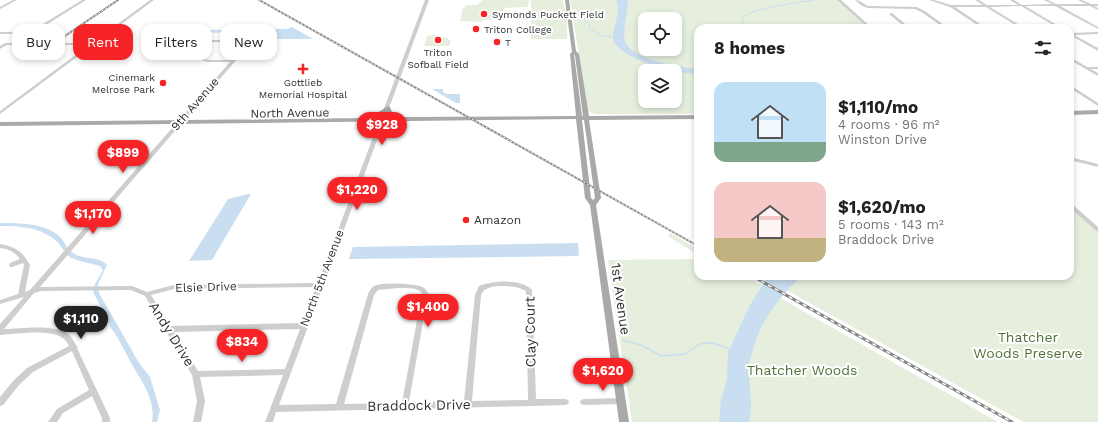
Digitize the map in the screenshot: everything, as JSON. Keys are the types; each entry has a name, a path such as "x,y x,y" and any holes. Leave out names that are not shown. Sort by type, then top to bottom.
{"main road":[{"name":"1st Avenue","path":"567,0 574,52 572,54 583,118 588,198 593,205 624,422"},
{"path":"363,121 376,116 388,108 393,115 406,121"},
{"path":"1074,112 1098,112"},
{"name":"North Avenue","path":"0,127 694,117"},
{"path":"363,121 379,130 406,121"},
{"name":"North Avenue","path":"0,124 178,124"}],"street":[{"path":"0,8 15,0"},
{"path":"45,24 84,0"},
{"path":"120,24 152,0"},
{"name":"North 5th Avenue","path":"269,422 319,285 388,108 427,0"},
{"path":"839,0 866,24"},
{"path":"857,0 866,6 907,7 918,9 940,24"},
{"path":"933,0 951,6 978,24"},
{"path":"977,0 1015,24"},
{"path":"1012,0 1053,24"},
{"path":"1046,0 1098,28"},
{"path":"1080,0 1098,9"},
{"path":"951,6 1098,5"},
{"path":"891,14 903,24"},
{"path":"1074,34 1098,33"},
{"path":"0,34 12,34"},
{"path":"1074,36 1098,50"},
{"name":"9th Avenue","path":"0,329 249,43 248,41 207,41 189,58 198,58 208,61 233,61"},
{"path":"0,48 6,44 12,44"},
{"path":"0,113 73,59"},
{"path":"1074,60 1098,76"},
{"path":"1087,68 1098,68"},
{"path":"1074,89 1098,105"},
{"path":"1074,159 1098,166"},
{"path":"1074,209 1098,230"},
{"path":"0,246 14,250 20,254 27,265 21,295"},
{"path":"12,265 24,260"},
{"name":"Elsie Drive","path":"147,294 174,287 319,285"},
{"name":"Clay Court","path":"468,404 478,296 484,286 502,285 522,285 530,290 532,403"},
{"path":"339,407 371,294 376,288 418,287 425,294 405,406"},
{"path":"0,302 41,289 132,288 147,294"},
{"name":"Andy Drive","path":"147,294 196,374 201,401 197,422"},
{"path":"168,329 304,326"},
{"path":"0,332 55,331 65,334 74,347 106,422"},
{"path":"0,403 16,383 30,370 74,347"},
{"path":"196,374 287,372"},
{"path":"52,422 60,411 94,391"},
{"path":"584,402 622,401"},
{"name":"Braddock Drive","path":"274,409 565,402"}],"green space":[{"name":"Symonds Puckett Field","path":"483,0 529,0 528,7 502,8 506,11 505,19 485,20 481,22 460,21 463,8 465,8 466,5 477,5"},
{"path":"531,0 563,0 567,19 567,39 531,39"},
{"path":"570,0 837,0 864,24 694,24 694,114 595,114 588,111"},
{"name":"Triton Sofball Field","path":"434,35 447,38 451,41 449,46 424,46 427,36"},
{"name":"Thatcher Woods Preserve","path":"1074,212 1098,233 1098,422 1023,422 768,280 1074,280"},
{"path":"670,233 694,247 694,252 668,236"},
{"name":"Thatcher Woods","path":"694,259 694,280 753,280 762,285 761,287 998,422 632,422 608,260"}],"water":[{"path":"616,0 628,0 624,37 629,47 638,54 638,56 669,64 645,63 628,54 615,44 613,34 618,9"},
{"path":"292,27 313,39 277,39 277,29 287,29"},
{"path":"212,30 220,30 220,33 212,33"},
{"path":"682,67 694,69 694,73 682,72"},
{"path":"432,89 443,89 443,92 447,94 460,94 460,103 456,103"},
{"path":"251,194 212,260 189,261 228,199"},
{"path":"0,223 15,223 47,228 59,236 73,253 81,257 100,260 107,265 98,284 99,293 139,363 150,377 160,410 157,422 152,422 152,405 146,389 118,338 110,327 110,324 93,292 95,284 103,270 100,266 70,257 56,241 42,232 21,227 0,226"},
{"path":"578,243 578,256 349,259 353,247"},
{"path":"766,280 798,280 779,300 766,318 753,349 749,365 751,407 749,422 719,422 721,400 727,379 728,352 750,305"}],"waterway":[{"path":"743,17 755,11 814,0"},
{"path":"572,13 578,11 590,25 588,27 602,36 614,37"},
{"path":"530,16 565,13"},
{"path":"743,18 743,24"},
{"path":"41,231 51,236"},
{"path":"622,340 641,345 661,356 685,354 700,344 707,343 713,343 730,349"}],"railway":[{"path":"65,36 118,0"},
{"path":"259,0 694,244"},
{"path":"759,280 1012,422"}],"place":[{"name":"Symonds Puckett Field","path":"484,14"},
{"name":"Triton College","path":"476,29"},
{"name":"Triton Sofball Field","path":"438,40"},
{"name":"T","path":"497,42"},
{"name":"Gottlieb Memorial Hospital","path":"303,69"},
{"name":"Cinemark Melrose Park","path":"163,83"},
{"name":"Amazon","path":"466,220"}]}
